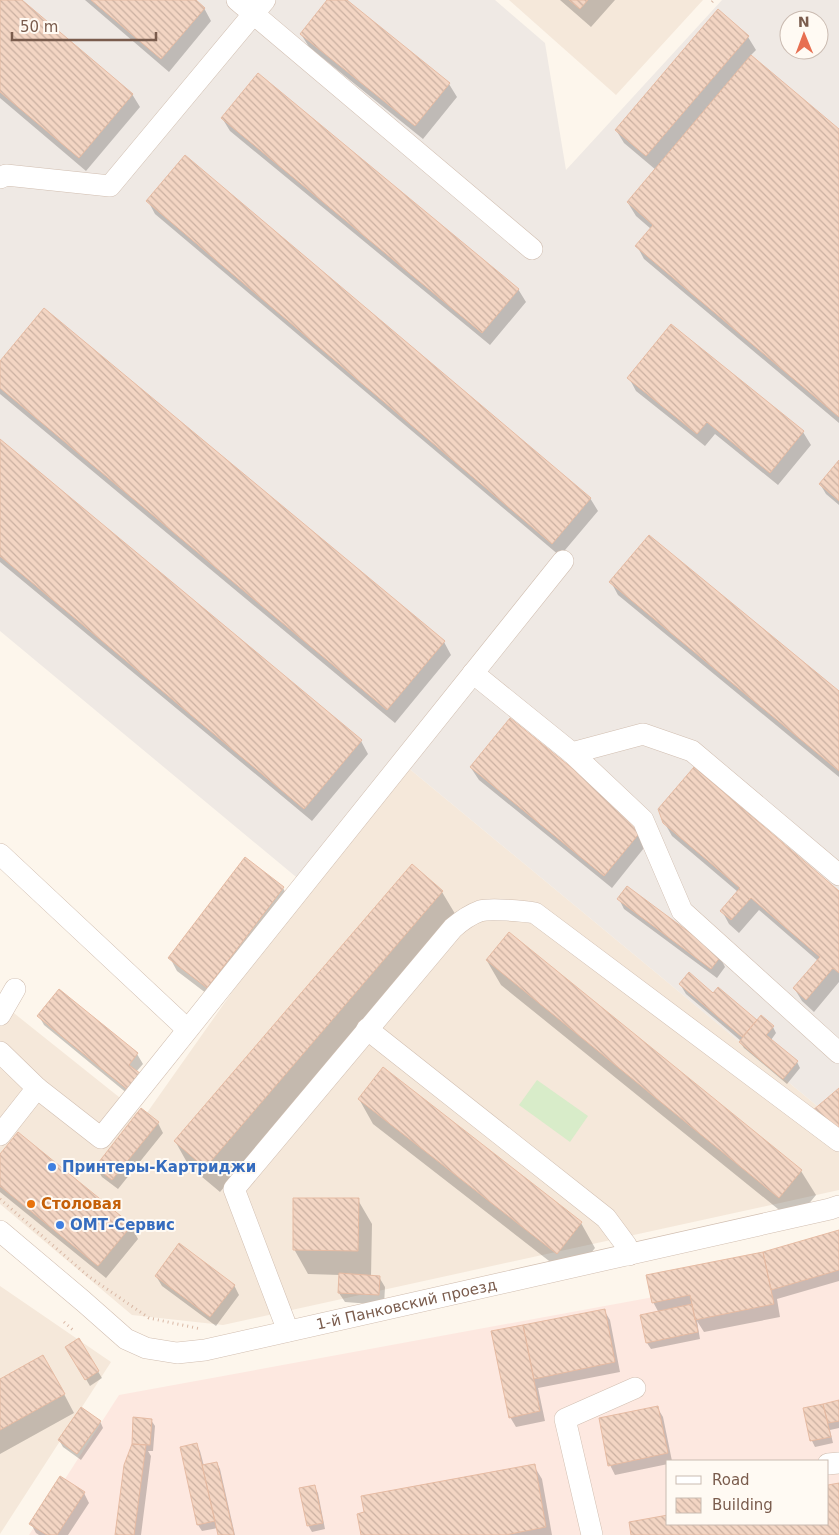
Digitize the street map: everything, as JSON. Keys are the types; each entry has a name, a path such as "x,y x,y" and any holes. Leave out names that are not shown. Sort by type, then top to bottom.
{"street":[{"path":"2,175 110,186 252,4 532,249"},
{"path":"0,1052 37,1088 100,1138 563,561"},
{"path":"473,673 572,752 644,820 682,911 839,1052"},
{"path":"572,752 643,734 692,751 839,875"},
{"path":"0,854 187,1030"},
{"path":"288,1332 234,1188 453,928 466,917 482,910 535,913 839,1141"},
{"path":"0,1015 16,989"},
{"path":"367,1029 606,1218 626,1244 629,1255"},
{"path":"0,1135 37,1088"},
{"name":"1-й Панковский проезд","path":"3,1240 83,1301 126,1339 146,1348 178,1353 205,1350 288,1332 839,1206"},
{"path":"592,1535 565,1418 635,1388"}],"path":[{"path":"0,1199 88,1276 149,1318 203,1330"},
{"path":"64,1322 73,1330"}],"shaded area":[{"path":"0,0 495,0 545,43 566,170 722,0 839,0 839,1124 406,766 307,886 0,631"},
{"path":"509,0 703,0 616,95"},
{"path":"406,766 839,1124 839,1190 223,1325 132,1315 0,1204 0,1002 144,1117 307,886"},
{"path":"839,1263 839,1535 29,1535 119,1395"},
{"path":"0,1286 111,1362 0,1534"}],"green space":[{"path":"537,1080 588,1116 570,1142 519,1105"}],"building":[{"path":"0,0 22,0 133,94 79,158 0,92"},
{"path":"91,0 196,0 205,8 161,59"},
{"path":"327,0 347,0 450,83 415,126 300,34"},
{"path":"569,0 588,0 580,9"},
{"path":"718,9 749,36 646,156 615,130"},
{"path":"751,55 839,129 839,417 635,246 653,225 627,202"},
{"path":"258,73 519,289 482,333 221,118"},
{"path":"185,155 591,498 552,544 146,201"},
{"path":"44,308 445,641 387,710 0,388 0,361"},
{"path":"671,324 804,431 770,473 707,422 697,434 627,378"},
{"path":"0,439 362,740 304,809 0,556"},
{"path":"839,460 839,501 819,484"},
{"path":"649,535 839,691 839,771 609,582"},
{"path":"510,718 631,816 638,835 604,876 470,767"},
{"path":"694,767 839,891 839,973 833,968 806,1000 793,988 820,957 751,898 731,920 720,911 740,888 663,823 658,809"},
{"path":"245,857 284,887 207,988 168,958"},
{"path":"412,864 443,891 205,1168 174,1141"},
{"path":"627,886 721,956 711,969 617,899"},
{"path":"509,932 802,1170 779,1198 486,960"},
{"path":"689,972 713,993 718,987 757,1020 742,1037 679,984"},
{"path":"59,989 138,1053 129,1065 141,1074 128,1090 37,1016"},
{"path":"761,1015 774,1026 766,1035 798,1061 783,1079 739,1042"},
{"path":"383,1067 582,1222 557,1254 358,1099"},
{"path":"839,1088 839,1136 812,1111"},
{"path":"141,1108 159,1122 112,1180 95,1167"},
{"path":"18,1132 132,1225 98,1266 0,1186 0,1154"},
{"path":"293,1198 359,1198 358,1251 293,1250"},
{"path":"839,1230 839,1270 771,1290 763,1252"},
{"path":"179,1243 235,1285 210,1317 155,1276"},
{"path":"763,1252 774,1304 695,1320 690,1295 652,1303 646,1275"},
{"path":"339,1273 380,1276 379,1295 338,1293"},
{"path":"692,1304 698,1332 646,1343 640,1315"},
{"path":"605,1309 615,1362 534,1379 523,1325"},
{"path":"523,1325 540,1411 509,1418 491,1331"},
{"path":"79,1338 99,1371 85,1380 65,1347"},
{"path":"43,1355 65,1394 0,1430 0,1379"},
{"path":"839,1400 839,1421 828,1423 823,1404"},
{"path":"823,1404 831,1437 810,1441 803,1408"},
{"path":"658,1406 668,1453 608,1466 599,1418"},
{"path":"81,1407 101,1421 77,1454 58,1440"},
{"path":"133,1417 152,1419 150,1445 132,1444"},
{"path":"197,1443 215,1521 197,1525 180,1447"},
{"path":"132,1444 146,1445 134,1535 115,1535 124,1465"},
{"path":"217,1462 234,1535 218,1535 202,1465"},
{"path":"535,1464 546,1527 505,1535 361,1535 357,1514 364,1512 361,1496"},
{"path":"60,1476 85,1492 57,1535 47,1535 29,1524"},
{"path":"839,1483 839,1535 631,1535 629,1522 666,1515 666,1525 829,1525 829,1485"},
{"path":"315,1485 323,1523 307,1526 299,1488"}],"place":[{"name":"Принтеры-Картриджи","path":"52,1167"},
{"name":"Столовая","path":"31,1204"},
{"name":"ОМТ-Сервис","path":"60,1225"}]}
